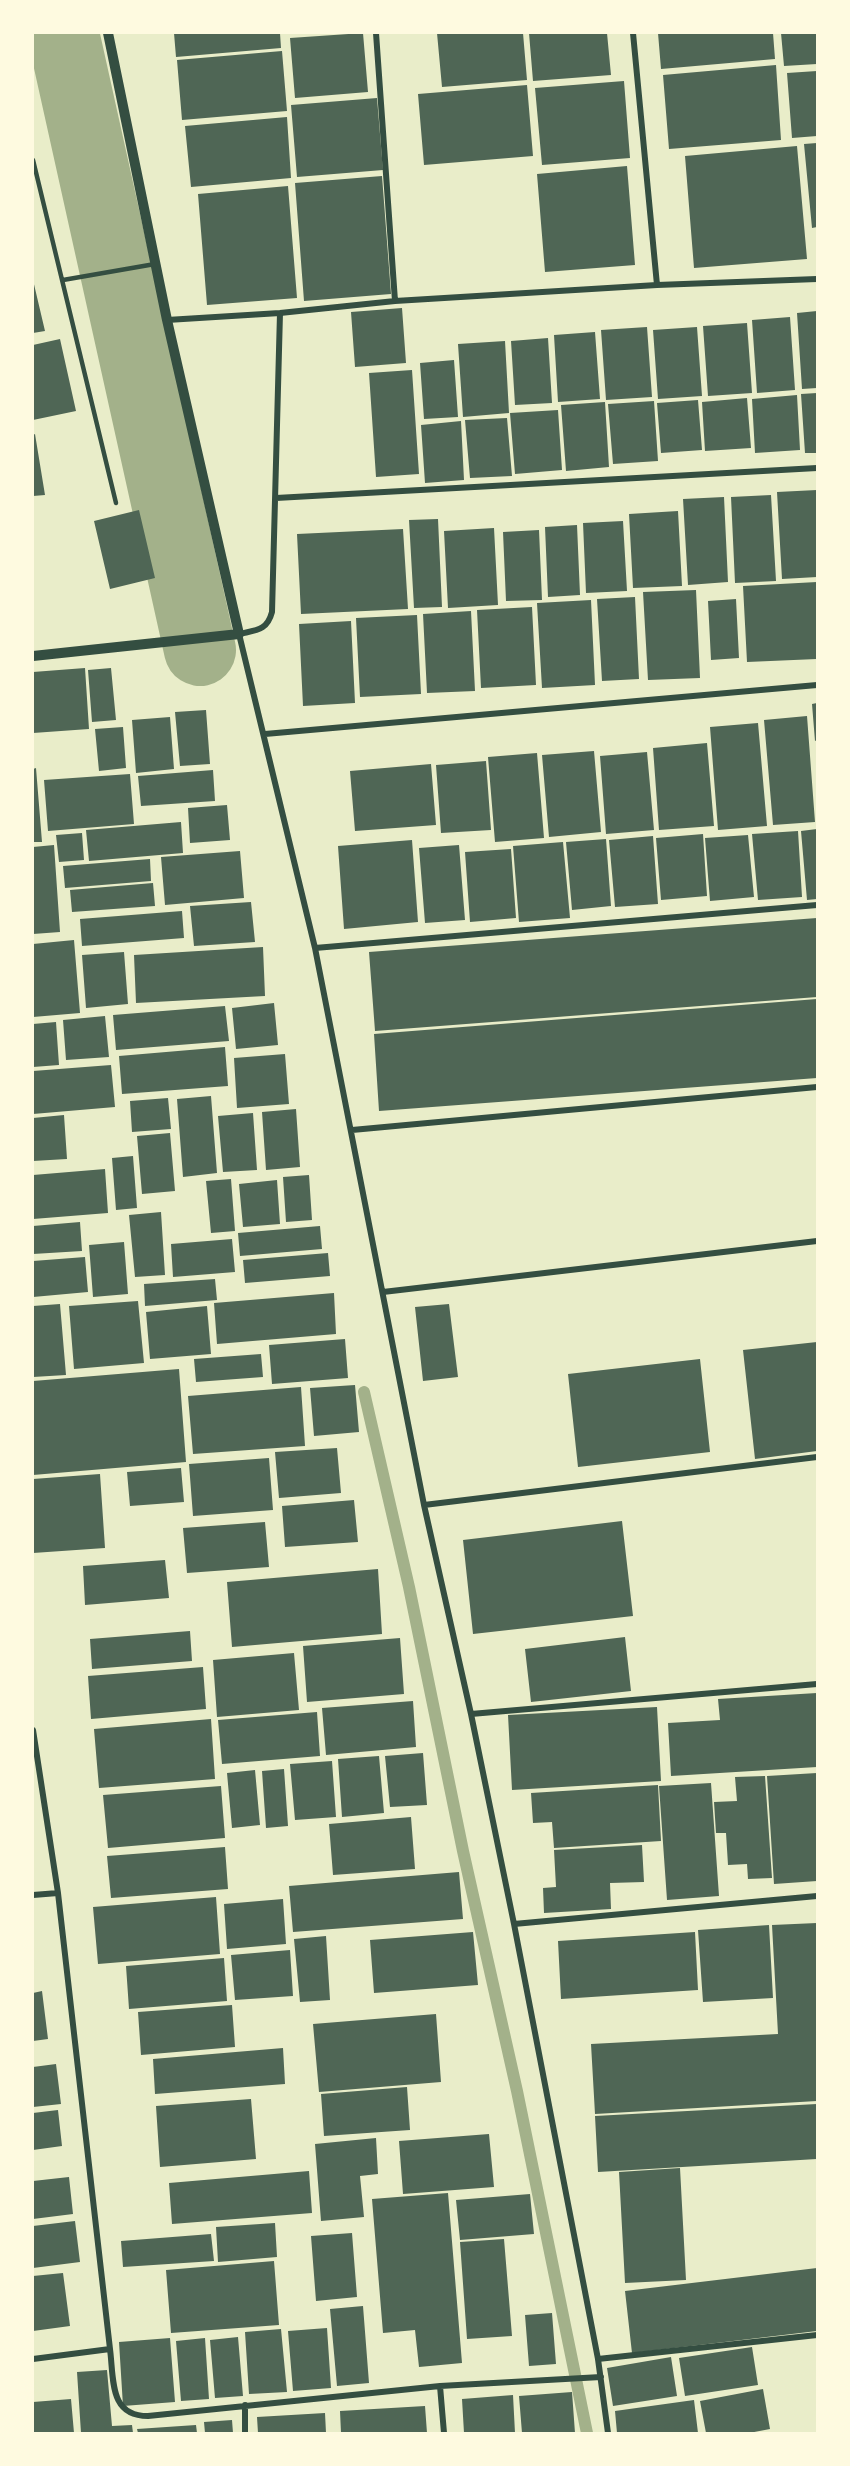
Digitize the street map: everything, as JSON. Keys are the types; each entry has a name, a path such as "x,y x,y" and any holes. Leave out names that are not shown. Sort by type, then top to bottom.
{"street":[{"path":"108,33 167,320 239,634 315,948 424,1506 471,1714 514,1924 598,2359 608,2433"},
{"path":"376,33 395,301"},
{"path":"633,33 657,285"},
{"path":"167,320 280,313 395,301 657,285 817,279"},
{"path":"33,656 239,634 257,630 270,622 276,498 280,313"},
{"path":"276,498 817,468"},
{"path":"265,734 817,685"},
{"path":"315,948 817,905"},
{"path":"352,1130 817,1087"},
{"path":"383,1292 817,1241"},
{"path":"424,1506 817,1457"},
{"path":"471,1714 817,1684"},
{"path":"33,1730 58,1893 110,2349 119,2405 127,2413 148,2416 440,2386 601,2377"},
{"path":"33,1895 58,1893"},
{"path":"514,1924 817,1896"},
{"path":"598,2359 817,2335"},
{"path":"33,2359 110,2349"},
{"path":"440,2386 444,2433"},
{"path":"245,2405 245,2433"}],"lane":[{"path":"33,160 116,503"},
{"path":"63,280 156,264"}],"building":[{"path":"174,33 280,33 281,48 176,57"},
{"path":"363,33 368,92 295,98 290,38"},
{"path":"437,33 523,33 527,80 442,87"},
{"path":"529,33 607,33 611,75 533,81"},
{"path":"658,33 773,33 775,59 661,69"},
{"path":"781,33 817,33 817,64 784,66"},
{"path":"282,51 287,111 182,120 177,60"},
{"path":"776,65 781,140 669,149 663,75"},
{"path":"817,71 817,136 792,138 787,73"},
{"path":"624,81 630,158 542,165 535,88"},
{"path":"527,85 533,156 424,165 418,94"},
{"path":"377,98 383,170 297,177 291,105"},
{"path":"287,117 291,178 191,187 185,126"},
{"path":"817,143 817,227 812,228 804,144"},
{"path":"797,146 807,259 694,268 685,156"},
{"path":"627,166 635,265 545,272 537,174"},
{"path":"382,176 391,294 304,301 295,183"},
{"path":"288,186 297,298 207,305 198,194"},
{"path":"33,280 45,331 33,333"},
{"path":"402,308 406,363 355,367 351,312"},
{"path":"817,311 817,388 802,389 797,313"},
{"path":"790,317 795,390 757,393 752,320"},
{"path":"747,323 752,393 708,396 703,326"},
{"path":"647,327 652,397 606,400 601,330"},
{"path":"697,327 702,396 658,399 653,330"},
{"path":"595,332 600,399 558,402 554,335"},
{"path":"548,338 552,403 515,405 511,341"},
{"path":"60,339 76,411 33,420 33,345"},
{"path":"505,341 509,413 463,417 458,344"},
{"path":"454,360 458,417 424,419 420,363"},
{"path":"412,370 419,474 376,477 369,373"},
{"path":"817,393 817,453 805,453 801,394"},
{"path":"797,395 800,450 755,453 752,399"},
{"path":"747,398 751,448 705,451 702,402"},
{"path":"698,400 702,450 661,453 657,403"},
{"path":"654,401 658,461 613,464 608,404"},
{"path":"605,402 609,467 566,471 561,405"},
{"path":"558,410 562,470 515,474 510,413"},
{"path":"507,418 512,476 470,478 465,420"},
{"path":"461,421 464,480 425,483 421,425"},
{"path":"35,434 45,495 33,496 33,435"},
{"path":"817,490 817,577 782,579 777,492"},
{"path":"771,495 776,581 735,583 731,497"},
{"path":"724,497 728,582 688,585 683,499"},
{"path":"139,510 155,578 110,589 94,521"},
{"path":"678,511 682,586 633,588 629,514"},
{"path":"438,519 442,607 414,608 409,520"},
{"path":"623,521 627,591 586,593 583,523"},
{"path":"577,525 580,595 548,597 545,527"},
{"path":"494,528 498,605 448,608 444,531"},
{"path":"403,529 408,609 301,614 297,534"},
{"path":"539,530 542,600 506,601 503,532"},
{"path":"817,582 817,659 747,662 743,586"},
{"path":"696,590 700,678 648,680 643,592"},
{"path":"635,597 639,679 602,681 597,599"},
{"path":"736,599 739,658 711,660 708,601"},
{"path":"591,600 595,685 542,688 537,603"},
{"path":"532,607 536,685 481,688 477,610"},
{"path":"471,611 475,691 427,693 423,614"},
{"path":"417,615 421,694 360,697 356,618"},
{"path":"351,621 355,703 303,706 299,624"},
{"path":"85,668 89,729 33,733 33,672"},
{"path":"111,668 116,720 92,722 88,670"},
{"path":"817,703 817,740 815,741 812,704"},
{"path":"206,710 210,764 180,766 175,712"},
{"path":"807,716 815,822 773,825 764,720"},
{"path":"170,717 174,769 136,773 132,720"},
{"path":"758,723 767,826 718,830 710,727"},
{"path":"123,727 126,768 99,771 95,729"},
{"path":"707,743 714,826 659,830 653,748"},
{"path":"594,751 601,832 549,837 542,755"},
{"path":"647,752 654,830 606,834 600,756"},
{"path":"537,753 544,838 495,842 488,757"},
{"path":"486,761 491,830 441,833 436,765"},
{"path":"431,764 436,825 355,831 350,771"},
{"path":"36,768 42,842 33,842 33,769"},
{"path":"213,770 215,801 141,806 138,776"},
{"path":"130,774 134,824 48,831 44,780"},
{"path":"227,805 230,840 190,843 188,808"},
{"path":"181,822 183,853 89,861 86,830"},
{"path":"817,829 817,899 807,900 801,831"},
{"path":"798,831 802,897 758,900 752,834"},
{"path":"82,833 84,860 59,862 56,835"},
{"path":"703,834 707,896 661,900 656,838"},
{"path":"748,835 754,897 710,901 705,838"},
{"path":"653,836 658,904 615,907 609,840"},
{"path":"606,839 611,906 572,910 566,842"},
{"path":"412,840 418,922 344,929 338,846"},
{"path":"563,842 570,918 519,922 513,846"},
{"path":"54,845 60,932 33,934 33,847"},
{"path":"459,845 465,920 425,923 419,848"},
{"path":"511,849 516,918 470,922 465,852"},
{"path":"240,851 244,898 165,905 161,857"},
{"path":"150,859 151,881 65,888 63,866"},
{"path":"153,883 155,906 72,912 70,890"},
{"path":"251,902 255,942 194,946 190,906"},
{"path":"182,911 184,938 82,946 80,919"},
{"path":"817,918 817,997 375,1031 369,952"},
{"path":"74,940 80,1013 33,1017 33,944"},
{"path":"263,947 265,996 136,1003 134,955"},
{"path":"124,952 128,1004 86,1008 82,955"},
{"path":"817,999 817,1078 379,1111 374,1034"},
{"path":"274,1003 278,1045 236,1049 232,1008"},
{"path":"225,1006 229,1041 116,1050 113,1015"},
{"path":"105,1016 109,1057 66,1060 63,1020"},
{"path":"56,1022 59,1065 33,1067 33,1024"},
{"path":"225,1047 228,1086 122,1094 119,1056"},
{"path":"285,1054 289,1104 237,1108 234,1058"},
{"path":"111,1065 115,1107 33,1114 33,1071"},
{"path":"211,1096 217,1173 183,1177 177,1099"},
{"path":"168,1098 171,1129 132,1132 130,1101"},
{"path":"296,1109 300,1167 266,1170 262,1112"},
{"path":"253,1113 257,1170 223,1172 218,1116"},
{"path":"64,1115 67,1159 33,1161 33,1118"},
{"path":"170,1133 175,1191 142,1194 137,1136"},
{"path":"133,1156 137,1208 116,1210 112,1158"},
{"path":"105,1169 108,1213 33,1219 33,1175"},
{"path":"309,1175 312,1220 286,1222 283,1177"},
{"path":"231,1179 235,1231 211,1233 206,1181"},
{"path":"277,1180 280,1224 243,1227 239,1184"},
{"path":"161,1212 165,1275 135,1277 129,1215"},
{"path":"80,1222 82,1251 33,1254 33,1226"},
{"path":"320,1226 322,1249 240,1256 238,1233"},
{"path":"232,1239 235,1272 173,1277 171,1244"},
{"path":"124,1242 128,1294 93,1297 89,1245"},
{"path":"328,1253 330,1276 245,1283 243,1260"},
{"path":"85,1257 88,1292 33,1297 33,1261"},
{"path":"215,1279 217,1300 145,1306 144,1284"},
{"path":"334,1293 336,1334 217,1344 214,1303"},
{"path":"138,1301 144,1363 74,1369 69,1306"},
{"path":"60,1304 66,1375 33,1377 33,1306"},
{"path":"449,1304 458,1377 423,1381 415,1307"},
{"path":"207,1306 211,1354 150,1359 146,1312"},
{"path":"345,1339 348,1378 272,1384 269,1345"},
{"path":"817,1342 817,1451 755,1459 743,1350"},
{"path":"261,1354 263,1377 196,1382 194,1359"},
{"path":"700,1359 710,1452 578,1467 568,1374"},
{"path":"179,1369 186,1462 33,1475 33,1381"},
{"path":"355,1385 359,1432 314,1436 310,1388"},
{"path":"301,1387 305,1446 193,1454 188,1396"},
{"path":"337,1448 341,1493 279,1498 275,1452"},
{"path":"269,1458 273,1510 193,1516 189,1464"},
{"path":"181,1468 184,1502 130,1506 127,1472"},
{"path":"100,1474 105,1548 33,1553 33,1479"},
{"path":"354,1500 358,1542 285,1547 282,1506"},
{"path":"622,1521 633,1616 473,1634 463,1540"},
{"path":"265,1522 269,1567 187,1573 183,1528"},
{"path":"165,1560 169,1598 85,1605 83,1566"},
{"path":"378,1569 382,1634 232,1647 227,1582"},
{"path":"190,1631 192,1661 92,1669 90,1639"},
{"path":"625,1637 631,1691 531,1702 525,1649"},
{"path":"400,1638 404,1694 307,1702 303,1646"},
{"path":"294,1653 299,1710 217,1717 213,1660"},
{"path":"203,1667 206,1709 91,1719 88,1676"},
{"path":"817,1693 817,1767 671,1776 668,1723 720,1720 718,1699"},
{"path":"413,1701 416,1747 326,1755 322,1708"},
{"path":"657,1707 661,1781 512,1790 508,1715"},
{"path":"317,1712 320,1756 222,1764 218,1720"},
{"path":"211,1719 215,1779 99,1788 94,1729"},
{"path":"423,1753 427,1805 390,1807 385,1756"},
{"path":"379,1756 384,1813 342,1817 338,1759"},
{"path":"332,1761 336,1817 295,1820 290,1764"},
{"path":"284,1769 288,1826 266,1828 262,1771"},
{"path":"255,1770 260,1825 232,1828 227,1773"},
{"path":"817,1773 817,1881 774,1884 767,1776"},
{"path":"765,1776 772,1878 748,1879 747,1864 728,1865 726,1833 716,1833 714,1802 737,1801 735,1777"},
{"path":"711,1783 719,1896 667,1900 659,1786"},
{"path":"658,1785 661,1841 554,1848 552,1822 533,1823 531,1793"},
{"path":"221,1786 225,1838 108,1848 103,1795"},
{"path":"411,1817 415,1869 333,1875 329,1824"},
{"path":"642,1845 644,1882 610,1883 611,1909 544,1913 543,1888 556,1887 554,1850"},
{"path":"225,1847 228,1889 111,1898 107,1856"},
{"path":"459,1872 463,1919 293,1932 289,1886"},
{"path":"216,1897 220,1954 98,1964 93,1907"},
{"path":"283,1899 286,1944 227,1949 224,1904"},
{"path":"817,1923 817,2101 595,2114 591,2044 778,2034 772,1925"},
{"path":"769,1925 773,1998 703,2002 698,1930"},
{"path":"473,1932 478,1985 374,1993 370,1940"},
{"path":"695,1932 698,1990 561,1999 558,1941"},
{"path":"326,1936 330,2000 300,2002 294,1939"},
{"path":"290,1950 293,1996 235,2000 231,1955"},
{"path":"224,1958 227,2001 129,2009 126,1966"},
{"path":"42,1991 48,2039 33,2041 33,1993"},
{"path":"232,2005 235,2047 141,2055 138,2012"},
{"path":"436,2014 441,2082 319,2092 313,2024"},
{"path":"283,2048 285,2084 155,2094 153,2059"},
{"path":"56,2064 61,2104 33,2107 33,2067"},
{"path":"407,2087 410,2130 324,2136 321,2094"},
{"path":"251,2099 256,2159 160,2167 156,2106"},
{"path":"817,2104 817,2159 598,2172 595,2116"},
{"path":"58,2110 62,2146 33,2150 33,2113"},
{"path":"489,2134 494,2187 403,2194 399,2141"},
{"path":"376,2138 378,2174 360,2176 364,2217 321,2221 315,2144"},
{"path":"680,2168 686,2280 625,2283 619,2172"},
{"path":"309,2171 312,2213 172,2224 169,2183"},
{"path":"69,2177 73,2214 33,2219 33,2181"},
{"path":"448,2193 462,2363 419,2367 415,2330 383,2333 372,2199"},
{"path":"530,2194 534,2234 460,2240 456,2200"},
{"path":"75,2221 80,2262 33,2268 33,2226"},
{"path":"275,2223 277,2257 218,2262 216,2227"},
{"path":"352,2233 357,2297 316,2301 311,2236"},
{"path":"211,2234 214,2261 123,2267 121,2241"},
{"path":"504,2239 512,2336 467,2339 460,2242"},
{"path":"274,2261 279,2325 171,2333 166,2270"},
{"path":"817,2268 817,2331 632,2353 625,2291"},
{"path":"63,2273 70,2326 33,2331 33,2276"},
{"path":"363,2306 369,2383 337,2386 330,2309"},
{"path":"552,2313 556,2364 529,2366 525,2315"},
{"path":"327,2328 331,2388 293,2391 288,2331"},
{"path":"281,2329 287,2392 249,2394 245,2332"},
{"path":"238,2337 243,2396 215,2398 210,2340"},
{"path":"170,2338 175,2402 123,2406 119,2342"},
{"path":"205,2338 209,2399 181,2401 176,2341"},
{"path":"752,2347 758,2385 685,2396 679,2358"},
{"path":"671,2357 677,2396 613,2406 607,2368"},
{"path":"107,2370 112,2426 132,2425 133,2433 81,2433 77,2372"},
{"path":"763,2389 770,2429 749,2433 706,2433 700,2401"},
{"path":"572,2392 575,2433 522,2433 519,2396"},
{"path":"513,2395 515,2433 464,2433 462,2399"},
{"path":"71,2399 74,2433 33,2433 33,2402"},
{"path":"694,2400 698,2433 617,2433 615,2411"},
{"path":"425,2406 427,2433 341,2433 340,2411"},
{"path":"325,2413 326,2433 258,2433 257,2417"},
{"path":"232,2420 233,2433 205,2433 204,2422"},
{"path":"196,2425 197,2433 138,2433 137,2429"}],"waterway":[{"path":"63,33 200,650"},
{"path":"364,1392 409,1587 463,1851 517,2091 587,2433"}]}
